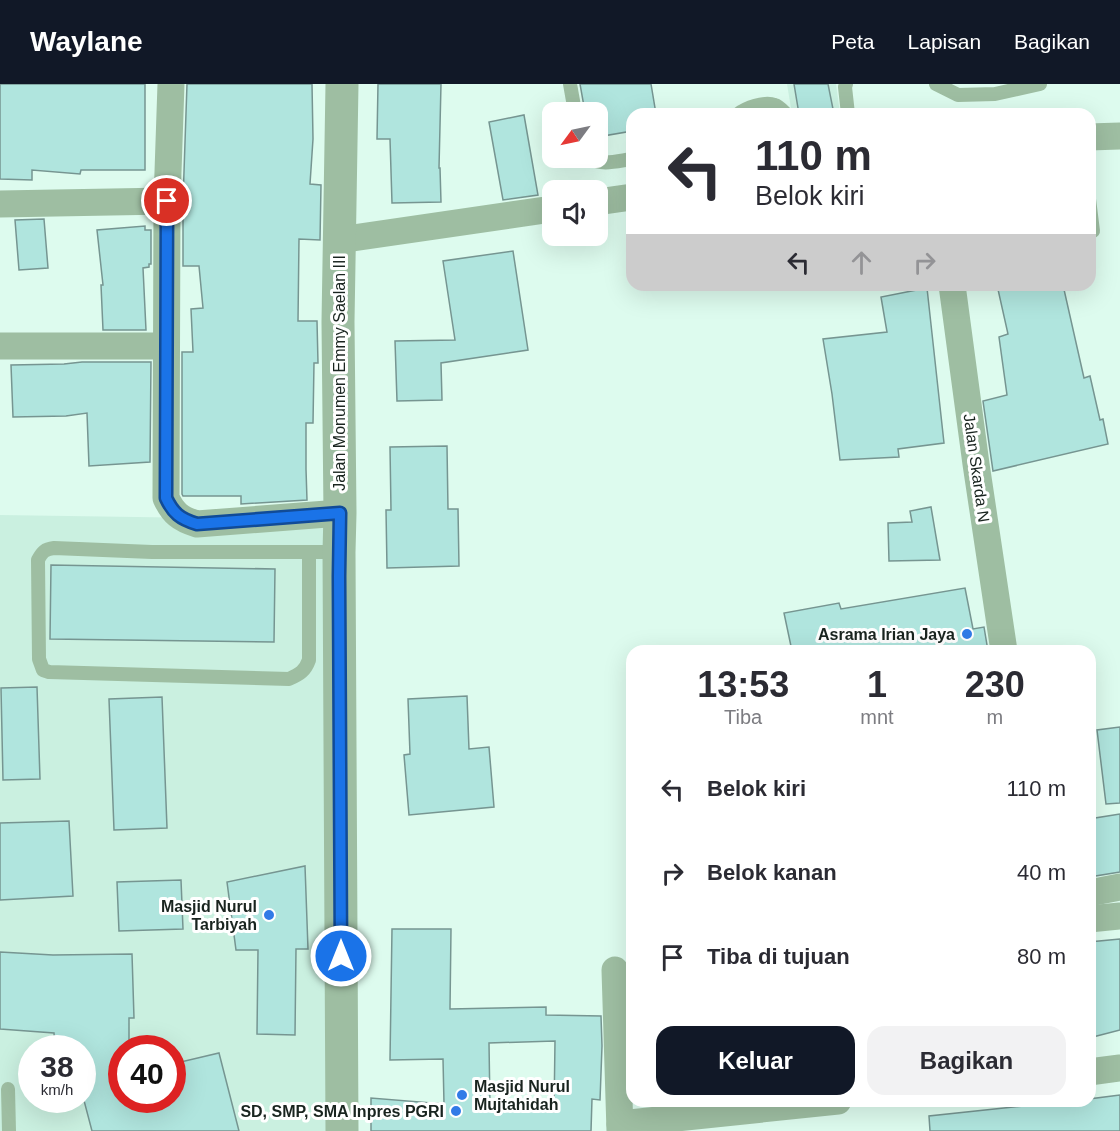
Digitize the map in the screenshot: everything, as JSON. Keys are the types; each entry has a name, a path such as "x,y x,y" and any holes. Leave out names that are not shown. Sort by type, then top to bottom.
{"street":[{"path":"171,84 167,201 166,498 171,509 178,516 197,524 340,513"},
{"name":"Jalan Monumen Emmy Saelan III","path":"342,84 338,322 340,513 324,552 342,1131"},
{"path":"1096,137 1120,136"},
{"path":"608,200 626,198"},
{"path":"0,204 167,201"},
{"path":"339,240 542,210"},
{"name":"Jalan Skarda N","path":"953,291 1003,645"},
{"path":"0,346 166,346"},
{"path":"1096,892 1120,887"},
{"path":"1096,918 1120,916"},
{"path":"615,970 620,1127 788,1107"},
{"path":"1096,1071 1120,1068"}],"lane":[{"path":"570,84 573,102"},
{"path":"846,84 844,87 847,108"},
{"path":"936,84 957,95 995,94 1040,84"},
{"path":"750,108 763,104 775,105 779,108"},
{"path":"608,162 626,160"},
{"path":"54,548 152,552 324,552 309,660 305,670 299,675 289,679 45,672 42,669 39,659 38,560 46,550 54,548"},
{"path":"8,1089 9,1131"}],"shaded area":[{"path":"787,84 836,84 839,108 791,108"},
{"path":"0,515 332,520 335,1131 0,1131"}],"building":[{"path":"0,84 145,84 145,170 81,170 80,174 32,170 32,180 0,179"},
{"path":"187,84 312,84 313,139 310,184 321,185 320,240 299,239 298,321 317,321 318,363 314,363 313,423 306,423 307,500 241,504 241,496 183,496 182,494 182,352 193,352 191,309 203,308 199,266 183,266"},
{"path":"378,84 441,84 439,168 441,202 392,203 390,139 377,139"},
{"path":"580,84 651,84 655,108 626,108 626,132 608,135 608,102 583,102"},
{"path":"794,84 828,84 833,108 798,108"},
{"path":"524,115 538,195 503,200 489,122"},
{"path":"44,219 48,268 19,270 15,220"},
{"path":"145,226 145,230 151,230 151,264 143,268 146,330 103,330 101,285 103,285 97,230"},
{"path":"513,251 528,350 441,363 442,400 397,401 395,341 455,340 443,261"},
{"path":"912,291 927,291 944,443 898,449 899,457 840,460 823,339 887,332 881,297"},
{"path":"998,291 1064,291 1084,378 1090,376 1108,444 993,471 983,401 1007,395 999,337 1008,334"},
{"path":"151,362 150,462 89,466 87,413 66,416 13,417 11,365"},
{"path":"447,446 448,509 458,509 459,566 387,568 386,510 391,510 390,447"},
{"path":"931,507 940,560 889,561 888,523 912,522 910,511"},
{"path":"51,565 275,569 274,642 50,639"},
{"path":"965,588 973,629 984,627 987,645 791,645 784,613 839,603 841,609"},
{"path":"37,687 40,779 3,780 1,688"},
{"path":"467,696 469,749 489,747 494,807 409,815 404,755 410,754 408,699"},
{"path":"162,697 167,828 114,830 109,699"},
{"path":"1120,727 1120,803 1106,804 1097,730"},
{"path":"1120,814 1120,872 1096,876 1096,818"},
{"path":"69,821 73,896 0,900 0,823"},
{"name":"Masjid Nurul Tarbiyah","path":"305,866 308,949 296,949 295,1035 257,1034 258,950 236,950 227,882"},
{"path":"181,880 183,929 119,931 117,882"},
{"path":"392,929 451,929 450,1009 546,1007 546,1015 601,1016 600,1100 592,1099 591,1131 371,1131 371,1098 444,1104 443,1059 390,1060","holes":["555,1041 554,1112 490,1107 489,1043"]},
{"path":"1120,939 1120,1030 1096,1036 1096,941"},
{"path":"0,952 53,955 132,954 134,1018 129,1018 129,1035 108,1035 108,1113 186,1113 186,1061 219,1053 239,1131 92,1131 87,1113 96,1113 96,1035 54,1035 54,1033 0,1029"},
{"path":"1120,1095 1120,1131 930,1131 929,1116 1014,1107 1096,1107 1096,1098"}],"place":[{"name":"Asrama Irian Jaya","path":"967,634"},
{"name":"Masjid Nurul Tarbiyah","path":"269,915"},
{"name":"Masjid Nurul Mujtahidah","path":"462,1095"},
{"name":"SD, SMP, SMA Inpres PGRI","path":"456,1111"}],"route":[{"path":"167,201 166,498 171,509 178,516 197,524 340,513 341,956"}]}
